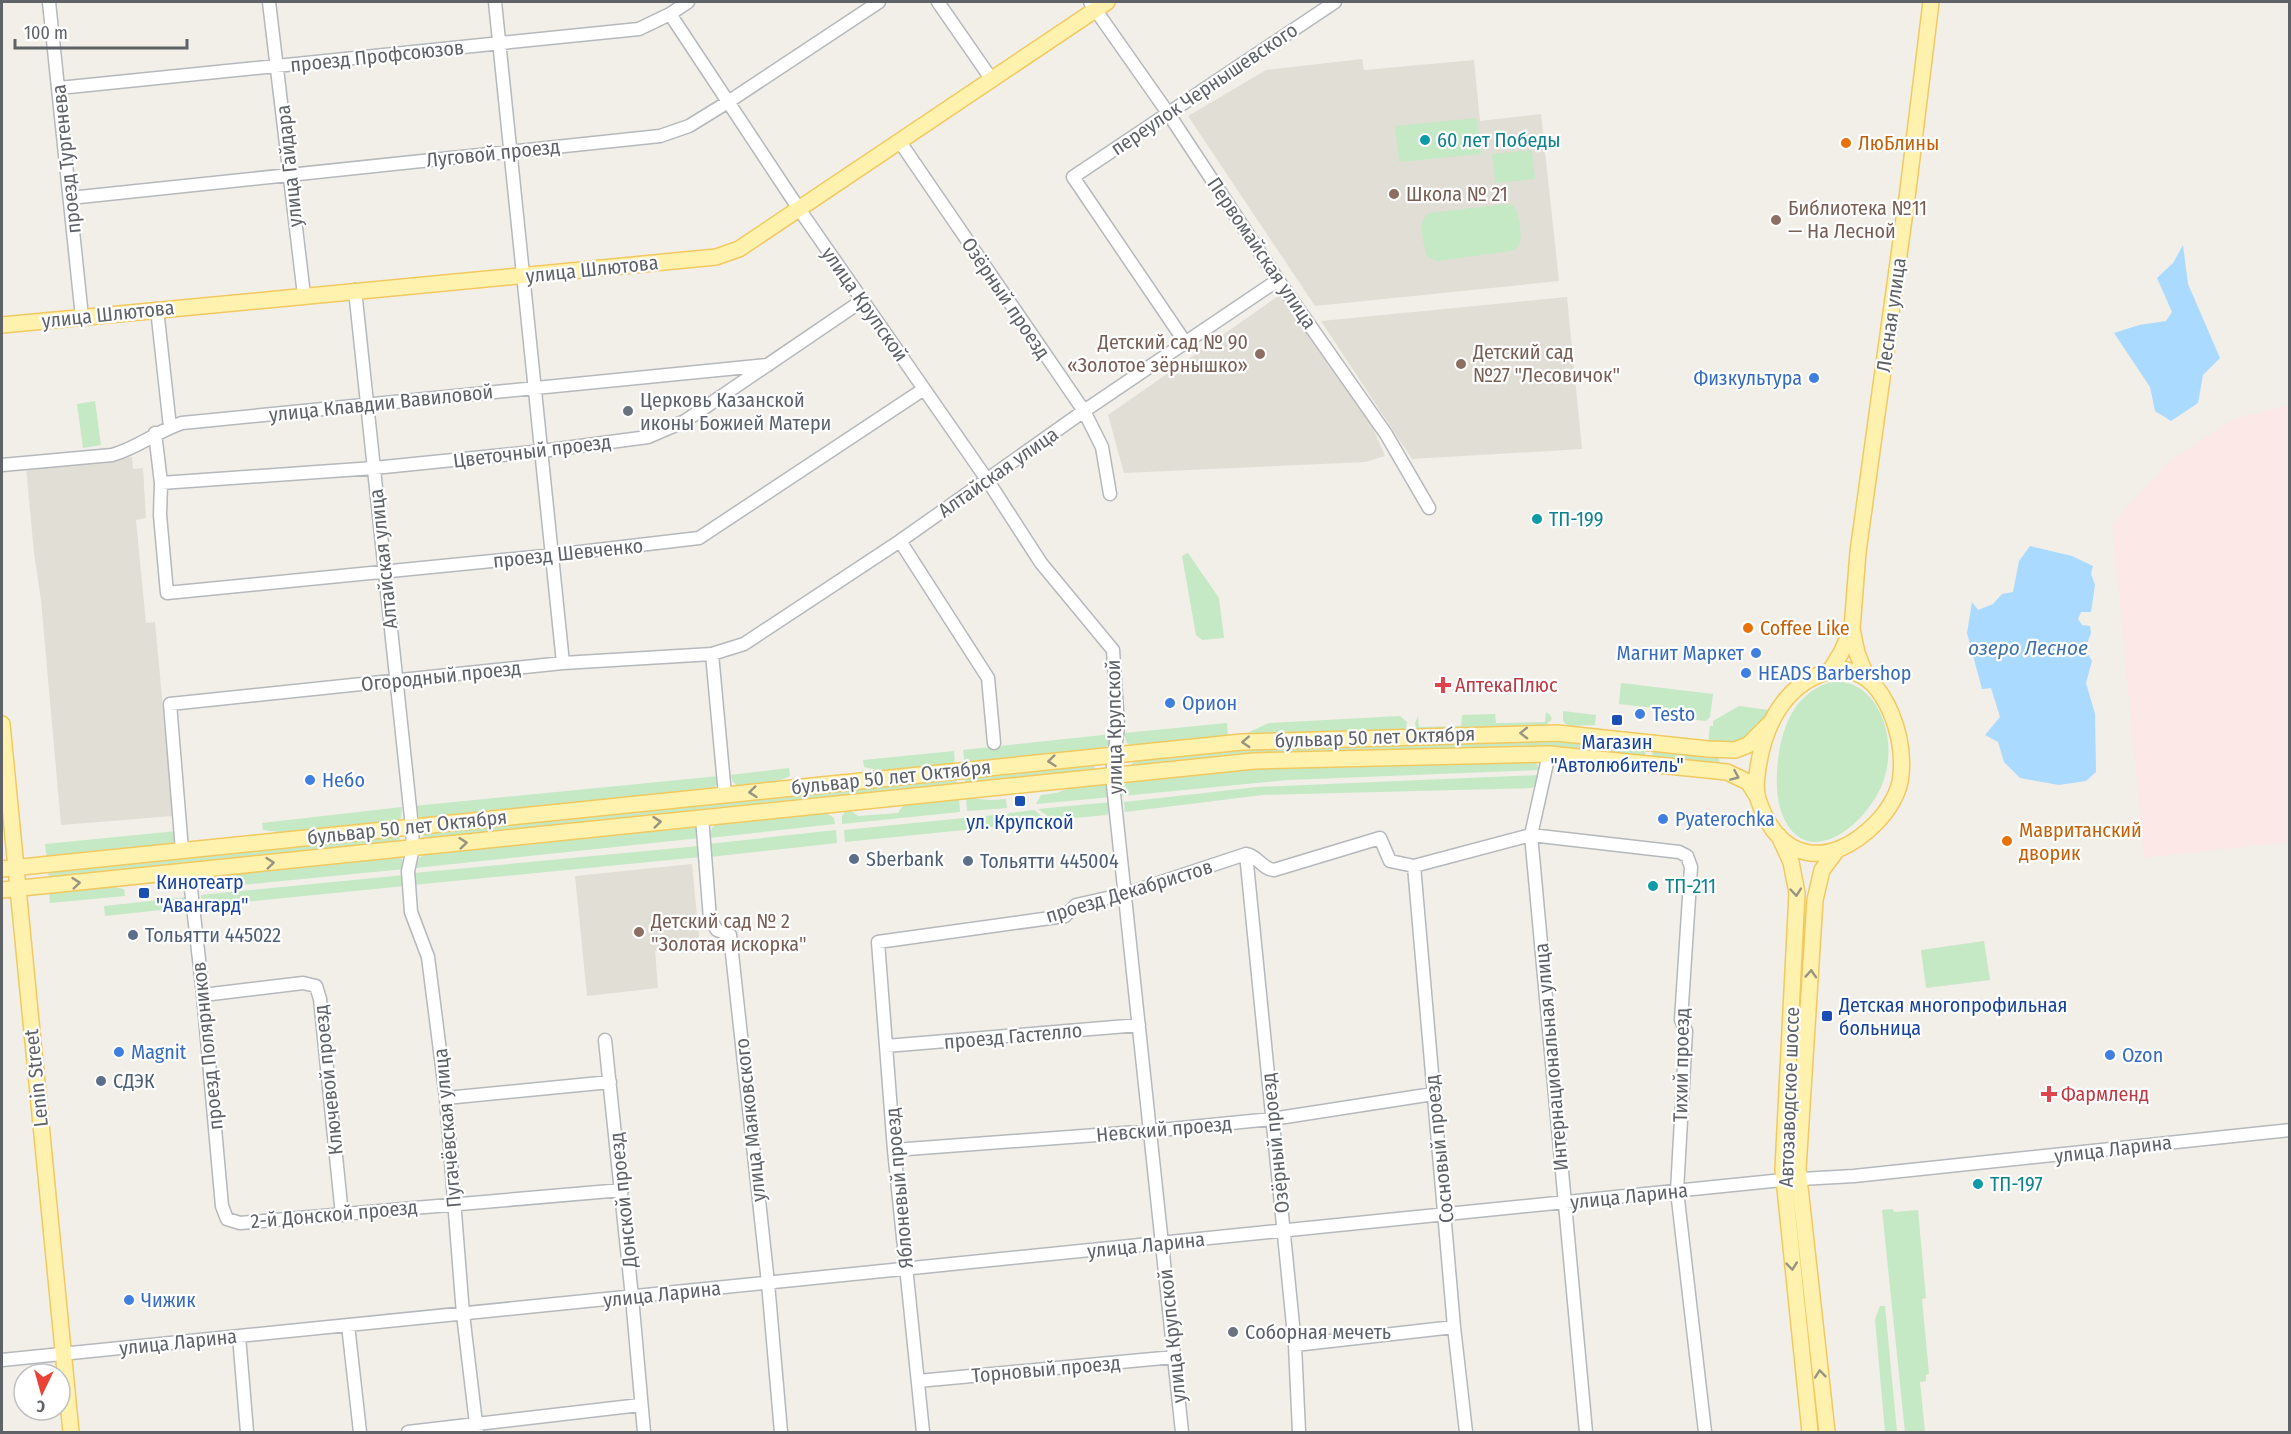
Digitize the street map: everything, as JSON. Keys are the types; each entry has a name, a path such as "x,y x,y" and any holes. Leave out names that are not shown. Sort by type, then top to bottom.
{"main road":[{"name":"Лесная улица","path":"1867,678 1857,653 1852,629 1858,552 1908,190 1931,2"},
{"name":"улица Шлютова","path":"2,324 355,290 523,277 716,256 739,249 992,80 1097,4"},
{"name":"Лесная улица","path":"1830,671 1852,629"},
{"path":"1843,669 1854,671 1867,678 1884,697 1896,726 1900,742 1901,777 1896,793 1884,815 1866,833 1847,847 1822,854 1807,854 1794,849 1779,836 1765,816 1757,796 1762,747 1771,722 1788,695 1807,680 1830,671 1843,669"},
{"name":"бульвар 50 лет Октября","path":"9,868 1242,742 1557,733 1716,750 1736,750 1748,745 1771,722"},
{"name":"Lenin Street","path":"2,724 9,868 17,889 71,1432"},
{"name":"бульвар 50 лет Октября","path":"2,890 1254,761 1549,754 1727,772 1748,782 1757,796"},
{"name":"Автозаводское шоссе","path":"1779,836 1791,862 1797,893 1791,1180 1810,1432"},
{"name":"Автозаводское шоссе","path":"1827,1432 1791,1180 1815,900 1822,870 1837,850"}],"street":[{"name":"проезд Тургенева","path":"49,2 82,317"},
{"name":"улица Гайдара","path":"269,2 304,295"},
{"path":"495,2 554,555 563,663"},
{"name":"проезд Профсоюзов","path":"59,87 278,67 639,29 688,2"},
{"name":"Луговой проезд","path":"70,198 660,136 689,126 879,2"},
{"path":"938,2 992,80"},
{"name":"переулок Чернышевского","path":"1185,342 1073,177 1335,2"},
{"name":"Первомайская улица","path":"1097,4 1278,280 1386,434 1429,508"},
{"name":"улица Крупской","path":"669,14 799,209 988,481 1041,563 1113,650 1118,726 1112,775 1182,1432"},
{"name":"Озёрный проезд","path":"900,142 1084,411 1102,447 1110,494"},
{"name":"Алтайская улица","path":"712,654 744,644 900,541 1084,411 1278,280"},
{"name":"Алтайская улица","path":"355,290 412,827"},
{"name":"Цветочный проезд","path":"160,483 374,468 542,451 648,437 685,421 863,300"},
{"path":"157,309 170,427"},
{"name":"улица Клавдии Вавиловой","path":"2,465 112,455 138,445 155,433 183,423 768,365"},
{"name":"проезд Шевченко","path":"160,483 160,515 167,593 554,555 699,538 924,389"},
{"path":"155,433 160,483"},
{"path":"900,541 988,678 994,743"},
{"path":"712,654 725,795"},
{"name":"Огородный проезд","path":"182,850 170,704 563,663 712,654"},
{"name":"Интернациональная улица","path":"1549,754 1531,835 1586,1432"},
{"name":"улица Маяковского","path":"702,817 711,918 717,930 730,935 768,1283 781,1432"},
{"name":"Пугачёвская улица","path":"412,827 413,848 408,871 411,912 428,957 446,1098 463,1314 476,1429"},
{"path":"1245,854 1251,855 1268,869 1274,870 1380,838 1390,861 1414,866 1531,835"},
{"name":"Тихий проезд","path":"1531,835 1679,852 1690,860 1681,1020 1686,1031 1677,1191 1705,1432"},
{"name":"Озёрный проезд","path":"1245,854 1295,1345 1299,1432"},
{"name":"проезд Декабристов","path":"878,942 1065,916 1077,905 1125,894 1245,854"},
{"name":"Сосновый проезд","path":"1414,866 1454,1327 1466,1432"},
{"name":"проезд Полярников","path":"189,871 222,1206 227,1219"},
{"name":"Яблоневый проезд","path":"878,942 894,1150 923,1432"},
{"name":"Ключевой проезд","path":"203,995 303,983 316,986 320,999 342,1215"},
{"name":"проезд Гастелло","path":"886,1046 1139,1025"},
{"name":"Донской проезд","path":"604,1040 644,1432"},
{"path":"446,1098 610,1082"},
{"name":"Невский проезд","path":"894,1150 1150,1131 1272,1119 1433,1094"},
{"name":"улица Ларина","path":"2,1360 1564,1202 1854,1176 2289,1130"},
{"name":"2-й Донской проезд","path":"227,1219 240,1222 342,1215 454,1203 621,1190"},
{"path":"348,1325 360,1432"},
{"path":"1295,1345 1454,1327"},
{"path":"239,1336 248,1432"},
{"name":"Торновый проезд","path":"918,1381 1174,1357"},
{"path":"408,1432 476,1429 640,1405"},
{"path":"1461,1432 1466,1432"}],"shaded area":[{"name":"Школа № 21","path":"1362,59 1364,70 1474,60 1480,121 1541,114 1559,281 1315,306 1188,116 1266,70"},
{"name":"Детский сад № 90 «Золотое зёрнышко»","path":"1284,292 1369,419 1385,456 1366,462 1124,473 1108,415"},
{"name":"Детский сад №27 \"Лесовичок\"","path":"1567,297 1582,449 1412,459 1321,321"},
{"path":"2289,405 2289,842 2144,858 2112,524 2169,461 2233,419"},
{"path":"132,457 133,469 143,468 146,518 136,520 146,623 155,622 173,816 61,825 41,600 26,467"},
{"name":"Детский сад № 2 \"Золотая искорка\"","path":"692,864 700,946 655,951 658,988 587,996 575,876"}],"green space":[{"path":"1477,118 1481,154 1399,162 1395,126"},
{"path":"1532,150 1535,179 1495,183 1492,154"},
{"path":"1513,205 1519,218 1520,241 1516,249 1438,261 1426,255 1422,226 1429,213"},
{"path":"95,401 101,445 83,448 77,404"},
{"path":"1188,553 1219,598 1224,638 1202,640 1196,635 1182,556"},
{"path":"1836,681 1858,687 1869,696 1877,708 1888,740 1887,765 1877,795 1856,822 1828,840 1814,842 1800,838 1785,820 1777,793 1778,758 1785,729 1799,704 1808,694"},
{"path":"1621,683 1713,694 1710,717 1706,721 1664,716 1664,709 1619,704"},
{"path":"1739,706 1769,710 1759,728 1745,738 1729,742 1708,742 1713,721"},
{"path":"1563,711 1596,715 1595,725 1568,726 1563,721"},
{"path":"1546,712 1552,719 1545,726 1420,730 1416,728 1415,723 1418,716 1419,727 1461,726 1462,715 1495,714 1496,723 1545,722"},
{"path":"1400,716 1407,722 1406,729 1401,731 1252,735 1247,733 1269,723"},
{"path":"1227,723 1228,737 1131,746 1126,742 1124,733"},
{"path":"1112,734 1110,744 1104,749 965,764 963,750"},
{"path":"1552,739 1646,749 1645,756 1549,747 1131,766 1135,760 1248,749"},
{"path":"1653,750 1717,757 1720,761 1715,764 1652,756"},
{"path":"954,751 955,765 886,772 864,767 863,760"},
{"path":"1536,762 1539,770 1288,780 1122,796 1123,786 1129,781 1228,770"},
{"path":"1094,764 1095,771 966,785 965,776"},
{"path":"789,768 790,776 768,785 739,787 730,775"},
{"path":"1539,775 1537,784 1532,788 1262,795 1125,812 1124,802 1257,787"},
{"path":"719,776 713,789 422,819 416,814 414,806"},
{"path":"956,777 957,786 422,838 425,832"},
{"path":"1102,784 1107,786 1112,797 1036,804 1041,795 1073,787"},
{"path":"966,798 1006,799 1007,808 967,811"},
{"path":"959,799 960,812 842,824 842,816 846,810 858,816 898,813 904,804"},
{"path":"1112,802 1110,811 1106,815 1053,820 1038,809"},
{"path":"402,807 401,818 391,823 286,833 263,830 262,823"},
{"path":"1034,810 1048,821 999,826 1009,813"},
{"path":"825,812 834,818 835,824 709,838 712,828 718,823"},
{"path":"1004,814 994,827 845,842 844,830"},
{"path":"699,825 700,838 415,868 419,858 425,854"},
{"path":"836,830 837,843 710,857 708,844"},
{"path":"177,831 173,844 47,859 45,844"},
{"path":"397,836 400,839 399,842 49,879 48,872"},
{"path":"699,846 700,857 412,885 414,873"},
{"path":"395,856 402,859 404,869 201,889 200,877"},
{"path":"405,875 405,886 202,906 201,895"},
{"path":"109,886 124,889 125,896 50,903 49,892"},
{"path":"188,897 189,907 105,916 104,906"},
{"path":"1984,941 1990,980 1926,988 1921,950"},
{"path":"1893,1209 1894,1212 1918,1210 1926,1298 1922,1299 1929,1374 1926,1375 1926,1381 1920,1382 1925,1432 1905,1432 1882,1210"},
{"path":"1880,1306 1885,1306 1897,1432 1885,1432 1875,1319"}],"water":[{"path":"2183,245 2188,284 2220,358 2203,375 2198,403 2171,421 2155,411 2150,387 2114,333 2139,325 2166,321 2172,312 2157,278 2173,263"},
{"name":"озеро Лесное","path":"2030,546 2072,556 2093,566 2091,574 2095,585 2091,612 2081,612 2078,619 2082,625 2090,626 2091,633 2085,649 2092,661 2086,683 2095,714 2096,772 2086,781 2059,785 2020,778 2004,762 1998,742 1985,735 2000,717 1991,688 1982,689 1967,633 1972,602 1978,610 1993,604 2002,594 2013,592 2019,561"}],"place":[{"name":"60 лет Победы","path":"1425,140"},
{"name":"ЛюБлины","path":"1846,143"},
{"name":"Школа № 21","path":"1394,194"},
{"name":"Библиотека №11 — На Лесной","path":"1776,220"},
{"name":"Детский сад № 90 «Золотое зёрнышко»","path":"1260,354"},
{"name":"Детский сад №27 \"Лесовичок\"","path":"1461,364"},
{"name":"Физкультура","path":"1814,378"},
{"name":"Церковь Казанской иконы Божией Матери","path":"628,411"},
{"name":"ТП-199","path":"1537,519"},
{"name":"Coffee Like","path":"1748,628"},
{"name":"Магнит Маркет","path":"1756,653"},
{"name":"HEADS Barbershop","path":"1746,673"},
{"name":"АптекаПлюс","path":"1443,685"},
{"name":"Орион","path":"1170,703"},
{"name":"Testo","path":"1640,714"},
{"name":"Магазин \"Автолюбитель\"","path":"1617,720"},
{"name":"Небо","path":"310,780"},
{"name":"ул. Крупской","path":"1020,801"},
{"name":"Pyaterochka","path":"1663,819"},
{"name":"Мавританский дворик","path":"2007,841"},
{"name":"Sberbank","path":"854,859"},
{"name":"Тольятти 445004","path":"968,861"},
{"name":"ТП-211","path":"1653,886"},
{"name":"Кинотеатр \"Авангард\"","path":"144,893"},
{"name":"Детский сад № 2 \"Золотая искорка\"","path":"639,932"},
{"name":"Тольятти 445022","path":"133,935"},
{"name":"Детская многопрофильная больница","path":"1827,1016"},
{"name":"Magnit","path":"119,1052"},
{"name":"Ozon","path":"2110,1055"},
{"name":"СДЭК","path":"101,1081"},
{"name":"Фармленд","path":"2049,1094"},
{"name":"ТП-197","path":"1978,1184"},
{"name":"Чижик","path":"129,1300"},
{"name":"Cоборная мечеть","path":"1233,1332"}]}
